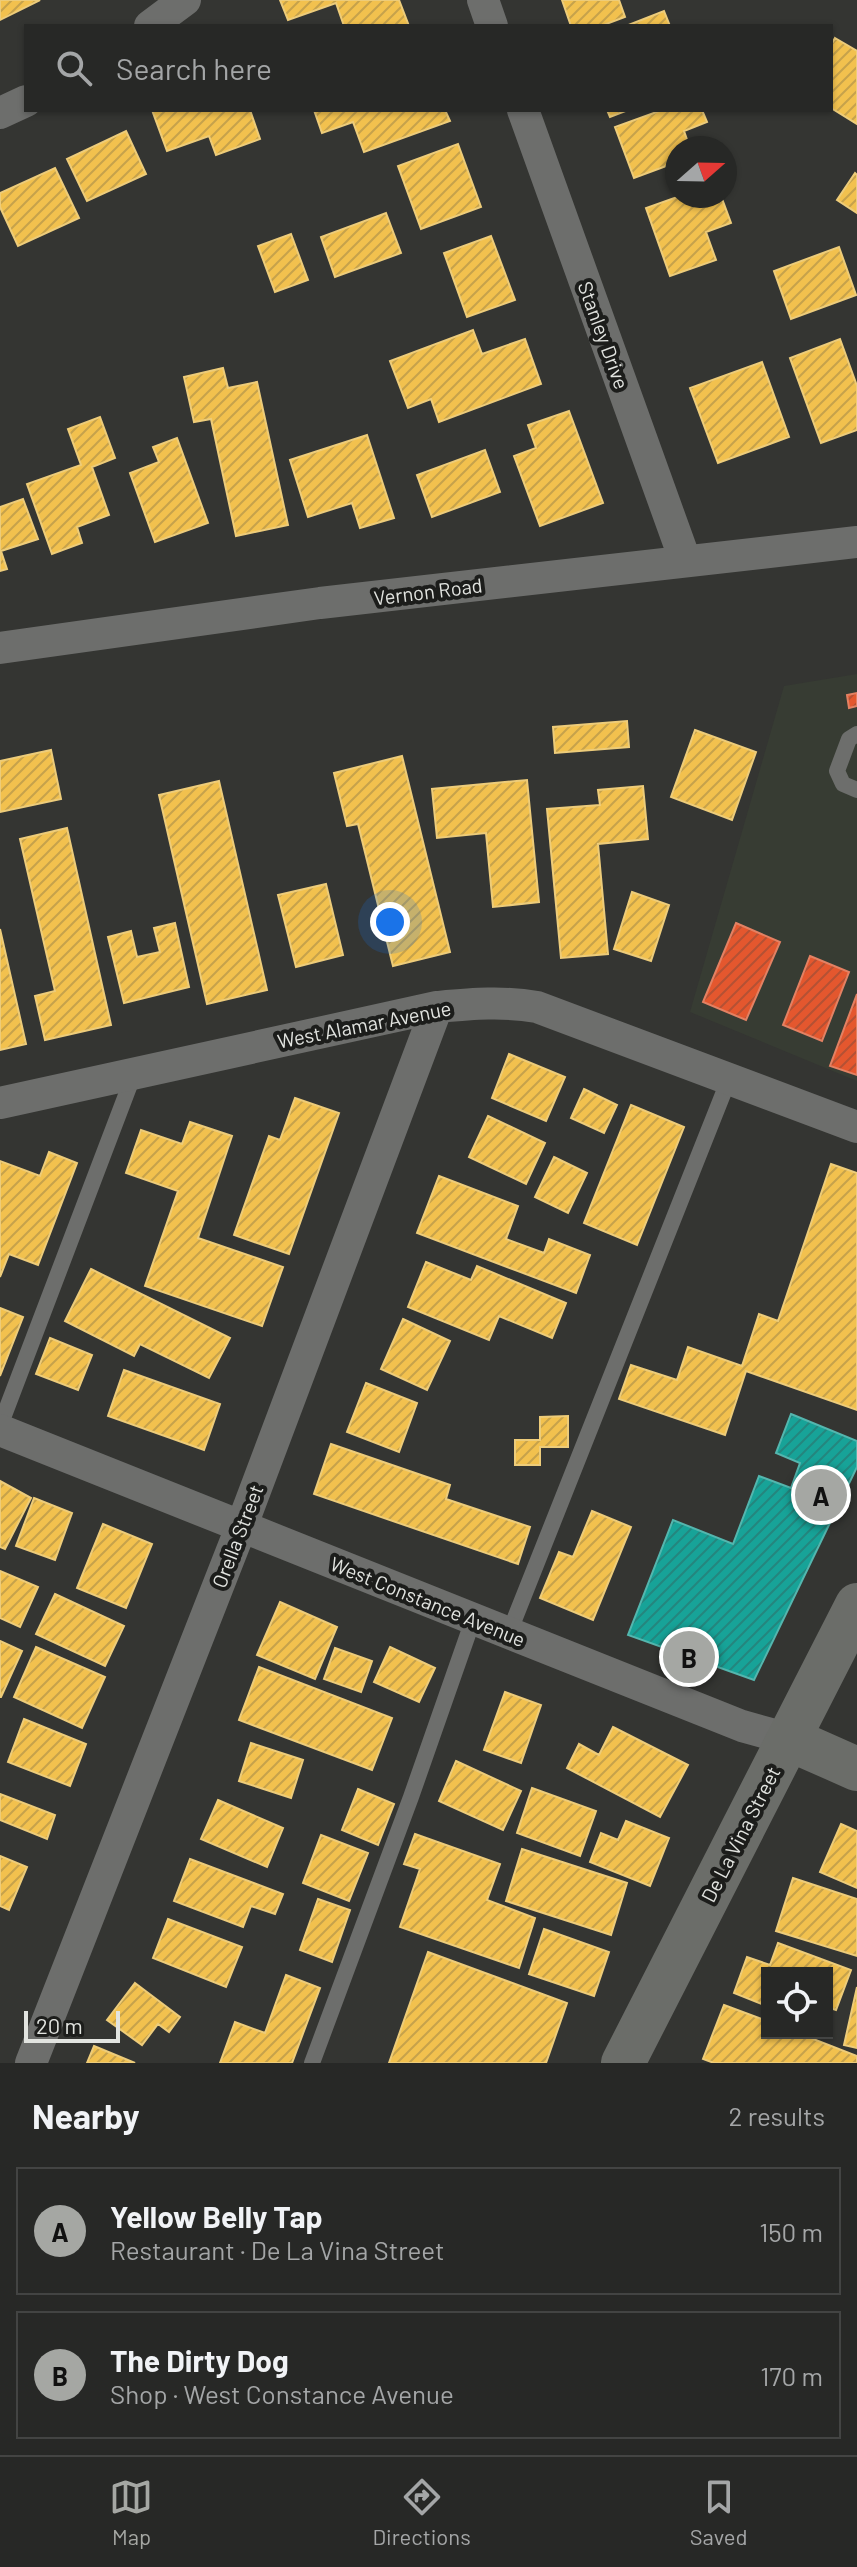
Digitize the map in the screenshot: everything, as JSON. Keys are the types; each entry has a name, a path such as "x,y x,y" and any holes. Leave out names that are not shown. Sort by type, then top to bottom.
{"street":[{"path":"153,24 185,0"},
{"path":"483,0 491,24"},
{"path":"0,113 24,102"},
{"name":"Stanley Drive","path":"524,112 685,560"},
{"name":"Vernon Road","path":"0,648 320,603 857,542"},
{"name":"West Alamar Avenue","path":"0,1103 437,1007 492,1002 537,1007 857,1127"},
{"name":"Orella Street","path":"31,2063 242,1525 437,1007"},
{"name":"West Constance Avenue","path":"0,1428 473,1620 742,1726 789,1739 857,1769"},
{"name":"De La Vina Street","path":"623,2063 857,1605"}],"lane":[{"path":"857,734 849,739 837,771 843,784 857,790"},
{"path":"0,1428 134,1073"},
{"path":"509,1633 729,1079"},
{"path":"312,2063 473,1620"}],"shaded area":[{"path":"857,674 857,1081 690,1012 784,686"}],"building: Homes":[{"path":"0,0 40,0 0,20"},
{"path":"280,0 399,0 408,24 343,24 336,3 288,20"},
{"path":"562,0 619,0 625,17 606,24 570,24"},
{"path":"664,11 669,24 631,24"},
{"path":"835,38 857,51 857,124 833,109"},
{"path":"153,112 251,112 260,139 216,155 209,136 167,151"},
{"path":"315,112 446,112 450,121 364,152 353,122 322,133"},
{"path":"656,112 703,112 707,122 684,131 686,136 665,136 665,166 634,178 615,127"},
{"path":"126,131 146,174 87,201 67,159"},
{"path":"458,144 481,207 421,229 398,166"},
{"path":"55,168 79,218 18,246 0,207 0,193"},
{"path":"855,173 857,175 857,213 837,200"},
{"path":"665,201 665,208 725,208 731,223 706,232 716,260 670,276 646,208"},
{"path":"386,213 401,253 335,277 321,237"},
{"path":"291,234 308,280 275,292 258,246"},
{"path":"491,236 515,300 467,317 444,253"},
{"path":"839,247 856,295 791,319 774,271"},
{"path":"473,330 482,354 525,339 541,384 439,422 431,399 408,408 390,361"},
{"path":"840,339 857,386 857,430 821,443 790,358"},
{"path":"762,362 789,437 718,463 690,388"},
{"path":"223,368 228,388 257,382 288,525 236,536 211,419 194,422 184,377"},
{"path":"569,411 603,503 540,526 514,456 536,448 528,425"},
{"path":"100,417 115,458 92,467 109,515 77,527 82,543 52,554 27,484 81,465 68,429"},
{"path":"367,435 394,518 360,528 352,503 308,517 290,460"},
{"path":"177,438 208,523 155,542 130,473 159,462 153,447"},
{"path":"485,450 500,492 432,517 417,475"},
{"path":"23,499 38,539 1,551 7,569 0,571 0,507"},
{"path":"627,721 629,747 555,753 553,727"},
{"path":"695,730 756,752 732,820 671,797"},
{"path":"51,750 61,799 0,812 0,761"},
{"path":"402,756 450,952 393,966 358,824 347,826 334,773"},
{"path":"527,780 539,902 493,907 486,833 437,838 432,789"},
{"path":"219,781 267,990 207,1004 159,795"},
{"path":"643,786 648,839 598,844 608,954 561,958 547,809 600,805 598,790"},
{"path":"67,828 111,1025 45,1040 35,996 55,991 20,839"},
{"path":"326,884 343,955 296,967 278,895"},
{"path":"632,892 669,905 651,961 614,949"},
{"path":"175,923 189,987 124,1003 108,937 131,931 137,957 160,952 154,928"},
{"path":"0,929 26,1044 0,1050"},
{"path":"509,1054 565,1077 546,1121 492,1098"},
{"path":"584,1089 617,1105 604,1133 571,1118"},
{"path":"295,1098 339,1113 289,1254 234,1235 269,1136 280,1140"},
{"path":"631,1105 684,1127 637,1245 584,1223"},
{"path":"488,1116 545,1143 526,1184 469,1157"},
{"path":"190,1122 232,1136 198,1238 283,1267 262,1326 145,1286 178,1191 126,1173 141,1130 182,1144"},
{"path":"49,1152 77,1163 38,1265 9,1254 0,1277 0,1161 40,1176"},
{"path":"554,1157 587,1173 568,1213 535,1197"},
{"path":"831,1164 857,1173 857,1410 746,1371 725,1435 619,1399 631,1365 677,1380 688,1347 742,1366 759,1314 778,1321"},
{"path":"439,1176 518,1206 506,1239 544,1253 549,1239 590,1255 576,1293 417,1233"},
{"path":"426,1262 471,1280 477,1266 566,1303 552,1338 499,1316 489,1340 408,1307"},
{"path":"91,1269 230,1338 209,1378 140,1344 134,1356 65,1321"},
{"path":"0,1308 23,1317 0,1376"},
{"path":"403,1319 450,1341 427,1390 381,1369"},
{"path":"50,1338 92,1355 78,1390 36,1374"},
{"path":"124,1370 220,1404 204,1450 108,1416"},
{"path":"366,1383 417,1403 399,1452 347,1432"},
{"path":"568,1416 568,1447 540,1447 540,1465 515,1465 515,1440 540,1440 540,1417"},
{"path":"331,1444 450,1485 446,1499 530,1527 518,1564 314,1494"},
{"path":"0,1481 31,1498 5,1549 0,1547"},
{"path":"34,1498 72,1513 55,1560 16,1546"},
{"path":"592,1511 631,1527 593,1620 540,1598 559,1552 573,1557"},
{"path":"103,1524 152,1544 126,1608 77,1588"},
{"path":"0,1571 38,1587 20,1627 0,1618"},
{"path":"55,1594 124,1626 105,1666 36,1634"},
{"path":"280,1602 337,1627 315,1679 257,1655"},
{"path":"0,1641 22,1651 1,1697 0,1697"},
{"path":"36,1647 105,1677 82,1728 14,1697"},
{"path":"390,1647 435,1668 419,1702 374,1682"},
{"path":"335,1648 372,1661 361,1692 324,1679"},
{"path":"259,1667 392,1718 372,1770 239,1720"},
{"path":"505,1692 541,1705 521,1763 484,1750"},
{"path":"24,1719 86,1744 70,1786 8,1762"},
{"path":"613,1727 688,1765 660,1817 567,1768 579,1744 599,1755"},
{"path":"251,1743 303,1760 291,1798 239,1781"},
{"path":"456,1761 521,1791 503,1830 439,1801"},
{"path":"532,1788 596,1811 580,1856 517,1833"},
{"path":"358,1789 394,1804 378,1845 342,1830"},
{"path":"0,1794 55,1815 47,1839 0,1820"},
{"path":"218,1800 283,1828 267,1867 201,1839"},
{"path":"626,1821 669,1838 650,1886 590,1862 601,1833 618,1840"},
{"path":"841,1824 857,1831 857,1888 820,1872"},
{"path":"415,1834 500,1864 487,1900 535,1918 519,1968 400,1927 420,1869 404,1864"},
{"path":"321,1835 368,1853 349,1901 303,1883"},
{"path":"522,1849 627,1883 611,1935 506,1901"},
{"path":"0,1856 27,1867 9,1910 0,1906"},
{"path":"190,1859 283,1894 275,1914 251,1906 243,1927 174,1901"},
{"path":"793,1878 857,1899 857,1956 776,1931"},
{"path":"318,1899 350,1910 332,1962 300,1950"},
{"path":"168,1919 242,1947 226,1987 153,1958"},
{"path":"544,1929 609,1952 594,1996 529,1974"},
{"path":"778,1943 851,1970 836,2010 833,2009 833,1967 761,1967 761,2004 734,1993 747,1957 770,1965"},
{"path":"428,1952 567,2003 546,2063 389,2063"},
{"path":"286,1975 320,1988 292,2063 220,2063 235,2022 265,2033"},
{"path":"135,1983 180,2017 169,2032 158,2024 142,2045 107,2020"},
{"path":"857,1987 857,2048 844,2045"},
{"path":"724,2005 761,2019 761,2039 813,2039 857,2056 857,2063 714,2063 703,2059"},
{"path":"94,2046 135,2063 87,2063"}],"building: Shops":[{"path":"857,693 857,706 849,708 847,695"},
{"path":"736,923 780,942 746,1020 703,1002"},
{"path":"810,956 849,972 822,1041 783,1025"},
{"path":"857,994 857,1075 830,1066"}],"building: Public":[{"path":"791,1414 857,1441 857,1467 754,1680 628,1635 673,1520 733,1544 759,1476 791,1488 800,1463 776,1453"}],"place":[{"name":"Yellow Belly Tap","path":"821,1495"},
{"name":"The Dirty Dog","path":"689,1657"}]}
